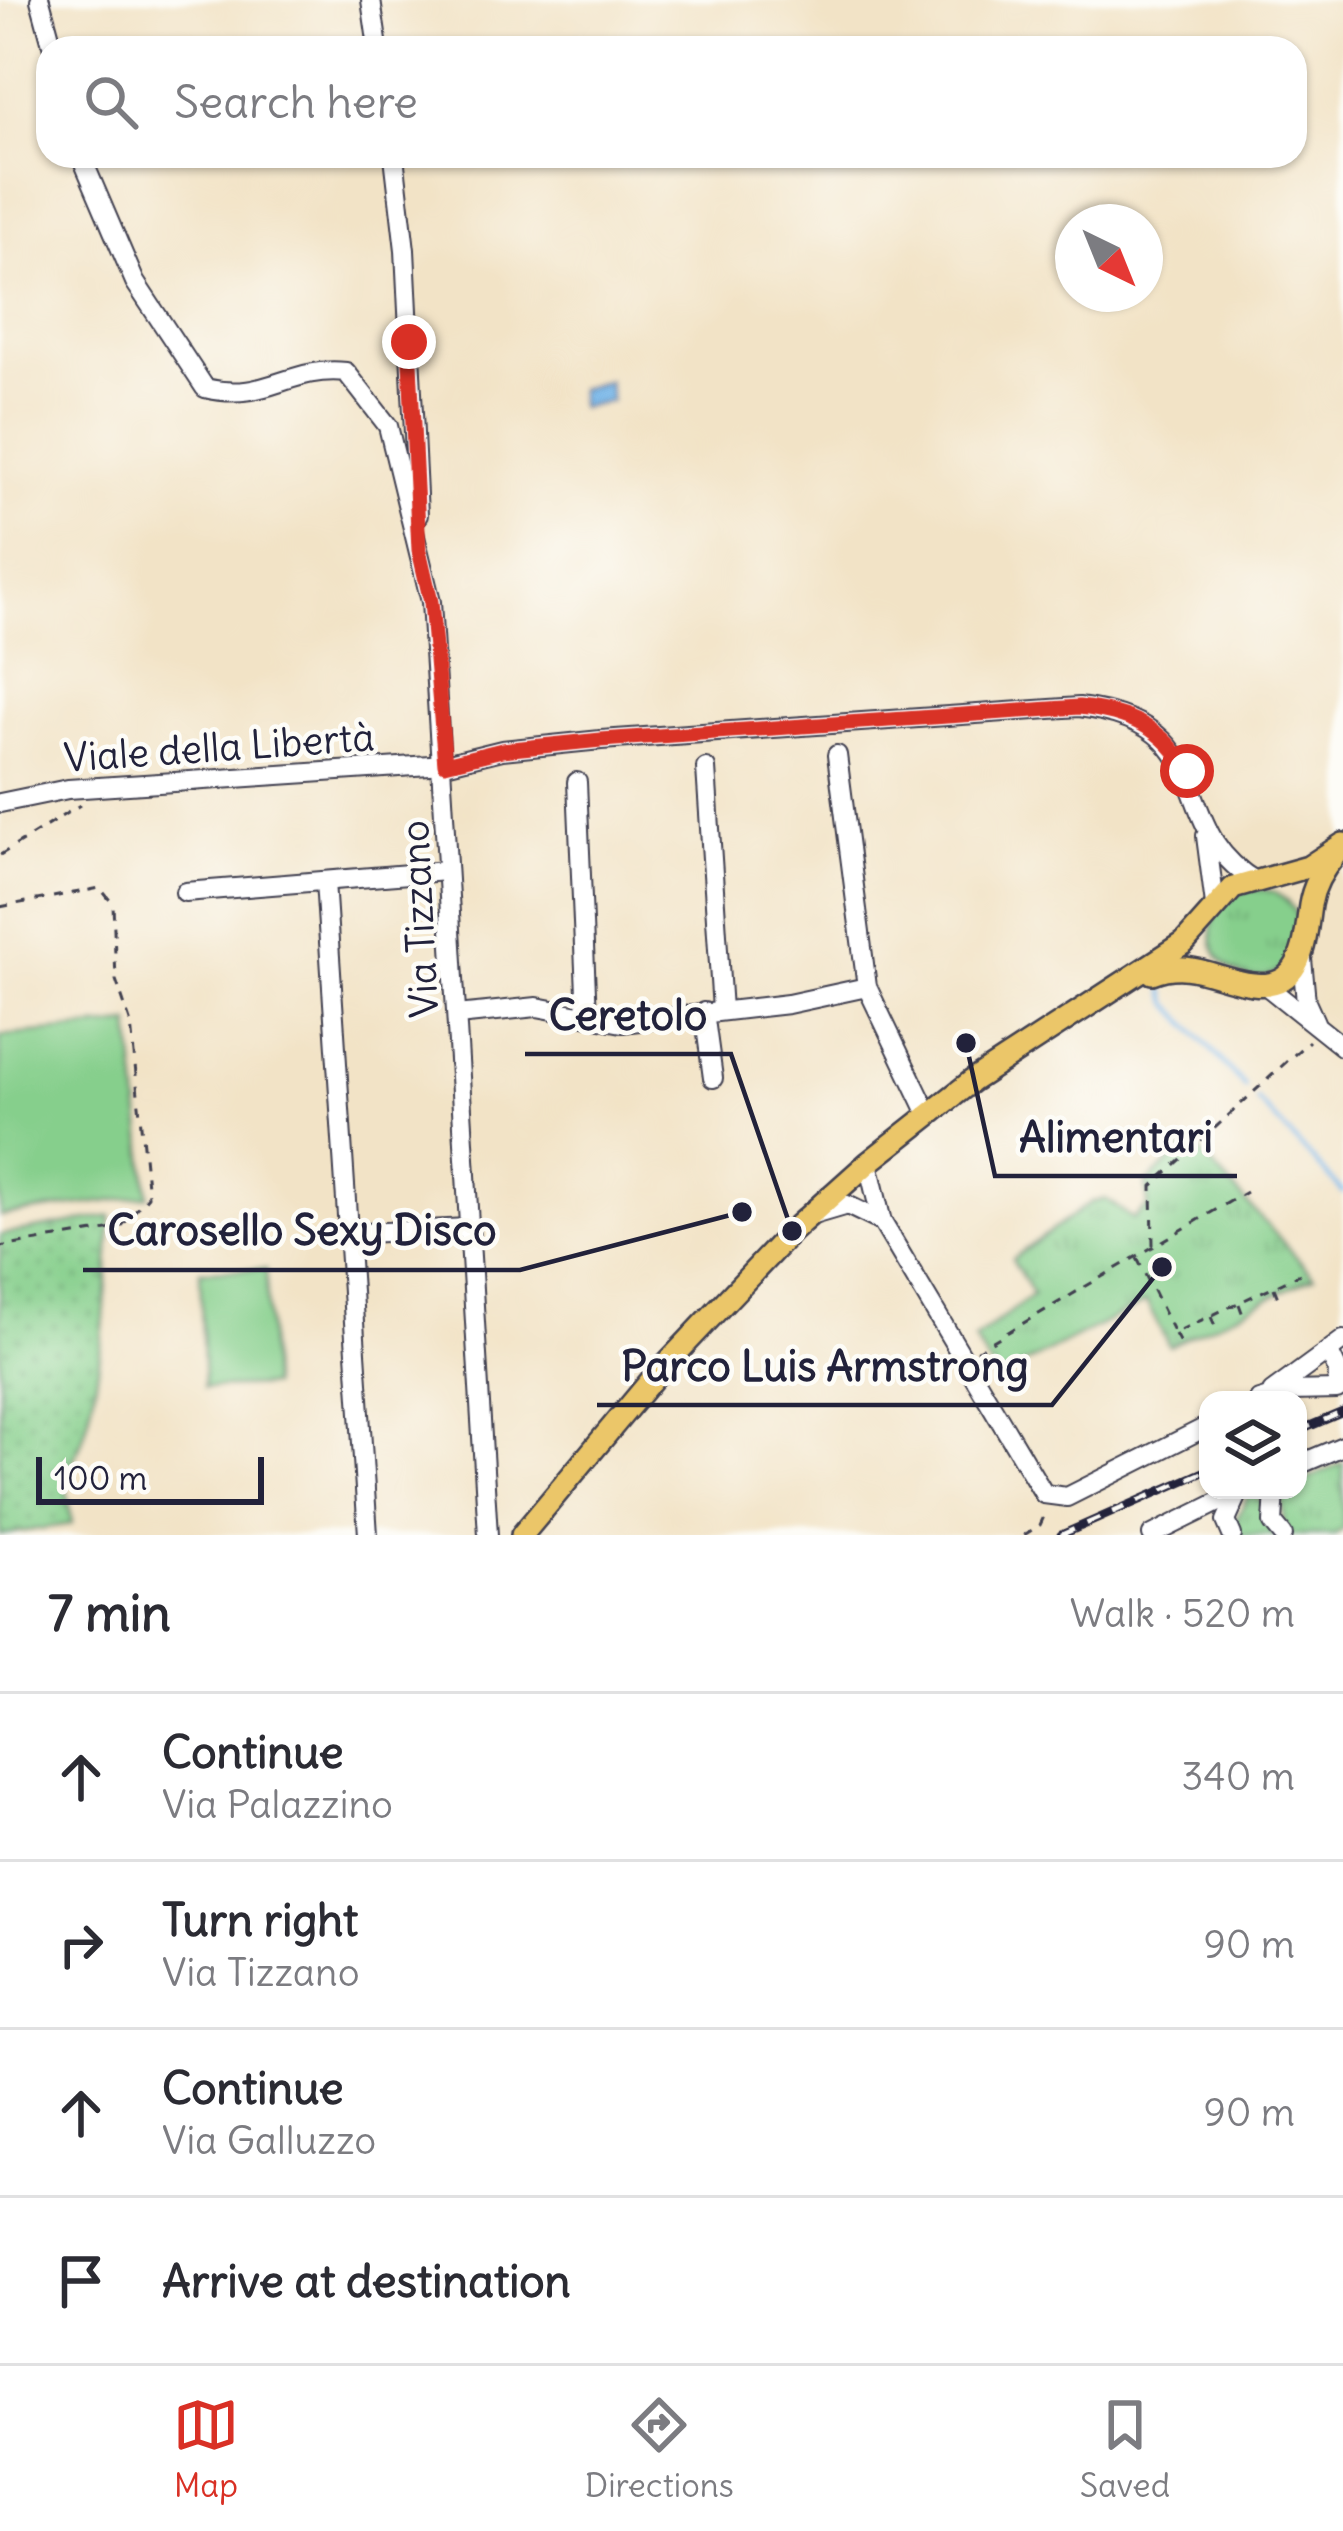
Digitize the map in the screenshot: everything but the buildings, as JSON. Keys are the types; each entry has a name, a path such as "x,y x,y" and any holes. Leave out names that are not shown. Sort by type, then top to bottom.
{"main road":[{"path":"532,1531 654,1377 808,1216 868,1163 928,1114 1135,980 1184,943 1233,888 1307,867 1343,844"},
{"path":"1135,980 1175,967 1203,968 1264,984 1279,980 1302,959 1316,883 1343,844"},
{"path":"1257,882 1288,892 1303,908 1309,929"},
{"path":"1212,911 1212,957 1234,979"}],"street":[{"path":"40,0 50,36"},
{"path":"371,0 376,36"},
{"name":"Via Tizzano","path":"86,168 135,282 205,388 245,395 319,369 346,372 366,391 388,425 431,602 445,764 446,872 488,1535"},
{"path":"395,168 405,250 419,550"},
{"name":"Viale della Libertà","path":"0,803 68,789 445,764 502,750 601,740 1079,707 1112,711 1147,724 1167,742 1187,771 1206,831"},
{"path":"836,755 867,988 928,1114"},
{"path":"706,767 713,1078"},
{"path":"577,782 587,1016"},
{"path":"1206,831 1220,854 1257,882"},
{"path":"1206,831 1212,911"},
{"path":"184,892 446,872"},
{"path":"325,880 344,1234 368,1535"},
{"path":"1302,959 1306,1002 1320,1031"},
{"path":"1264,984 1343,1047"},
{"path":"458,1015 537,1007 622,1023 867,988"},
{"path":"868,1163 877,1219"},
{"path":"848,1180 964,1358 1039,1489 1054,1499 1199,1430"},
{"path":"808,1216 848,1205 877,1219"},
{"path":"344,1234 468,1228"},
{"path":"1307,1393 1337,1390 1336,1346"},
{"path":"1273,1391 1336,1346"},
{"path":"1307,1462 1343,1446"},
{"path":"1152,1535 1225,1499"},
{"path":"1232,1535 1226,1521 1237,1499"},
{"path":"1274,1499 1273,1523 1283,1535"}],"path":[{"path":"0,855 83,803"},
{"path":"0,907 85,890 100,889 108,895 116,980 131,1024 148,1196 120,1228 0,1247"},
{"path":"1153,1246 1153,1186 1320,1031"},
{"path":"964,1358 1246,1192"},
{"path":"1136,1256 1181,1345"},
{"path":"1174,1333 1300,1274"},
{"path":"1273,1286 1278,1298"},
{"path":"1238,1303 1243,1315"},
{"path":"1210,1316 1216,1328"}],"green space":[{"path":"1256,889 1287,902 1300,933 1287,964 1256,977 1225,964 1212,933 1225,902"},
{"path":"131,1024 148,1196 0,1216 0,1036"},
{"path":"1191,1142 1314,1276 1169,1346 1146,1302 997,1378 974,1340 1033,1295 1012,1259 1092,1202 1106,1199 1133,1219 1148,1206 1146,1184"},
{"path":"111,1216 94,1391 77,1454 64,1473 72,1524 0,1535 0,1235"},
{"path":"266,1269 270,1386 204,1388 200,1271"},
{"path":"1343,1463 1343,1529 1334,1535 1291,1535 1284,1526 1282,1501 1307,1499 1307,1479"},
{"path":"1246,1499 1258,1499 1275,1535 1239,1535 1234,1523"}],"water":[{"path":"608,381 611,401 579,408 579,389"}],"waterway":[{"path":"1164,989 1169,1003 1245,1087"},
{"path":"1257,1100 1343,1192"}],"railway":[{"path":"1307,1427 1343,1412"},
{"path":"1061,1535 1199,1474"}],"place":[{"name":"Alimentari","path":"966,1043"},
{"name":"Carosello Sexy Disco","path":"742,1212"},
{"name":"Ceretolo","path":"792,1231"},
{"name":"Parco Luis Armstrong","path":"1162,1267"}],"route":[{"path":"409,342 419,550 431,602 445,764 502,750 601,740 1079,707 1112,711 1147,724 1179,756 1187,771"}]}
